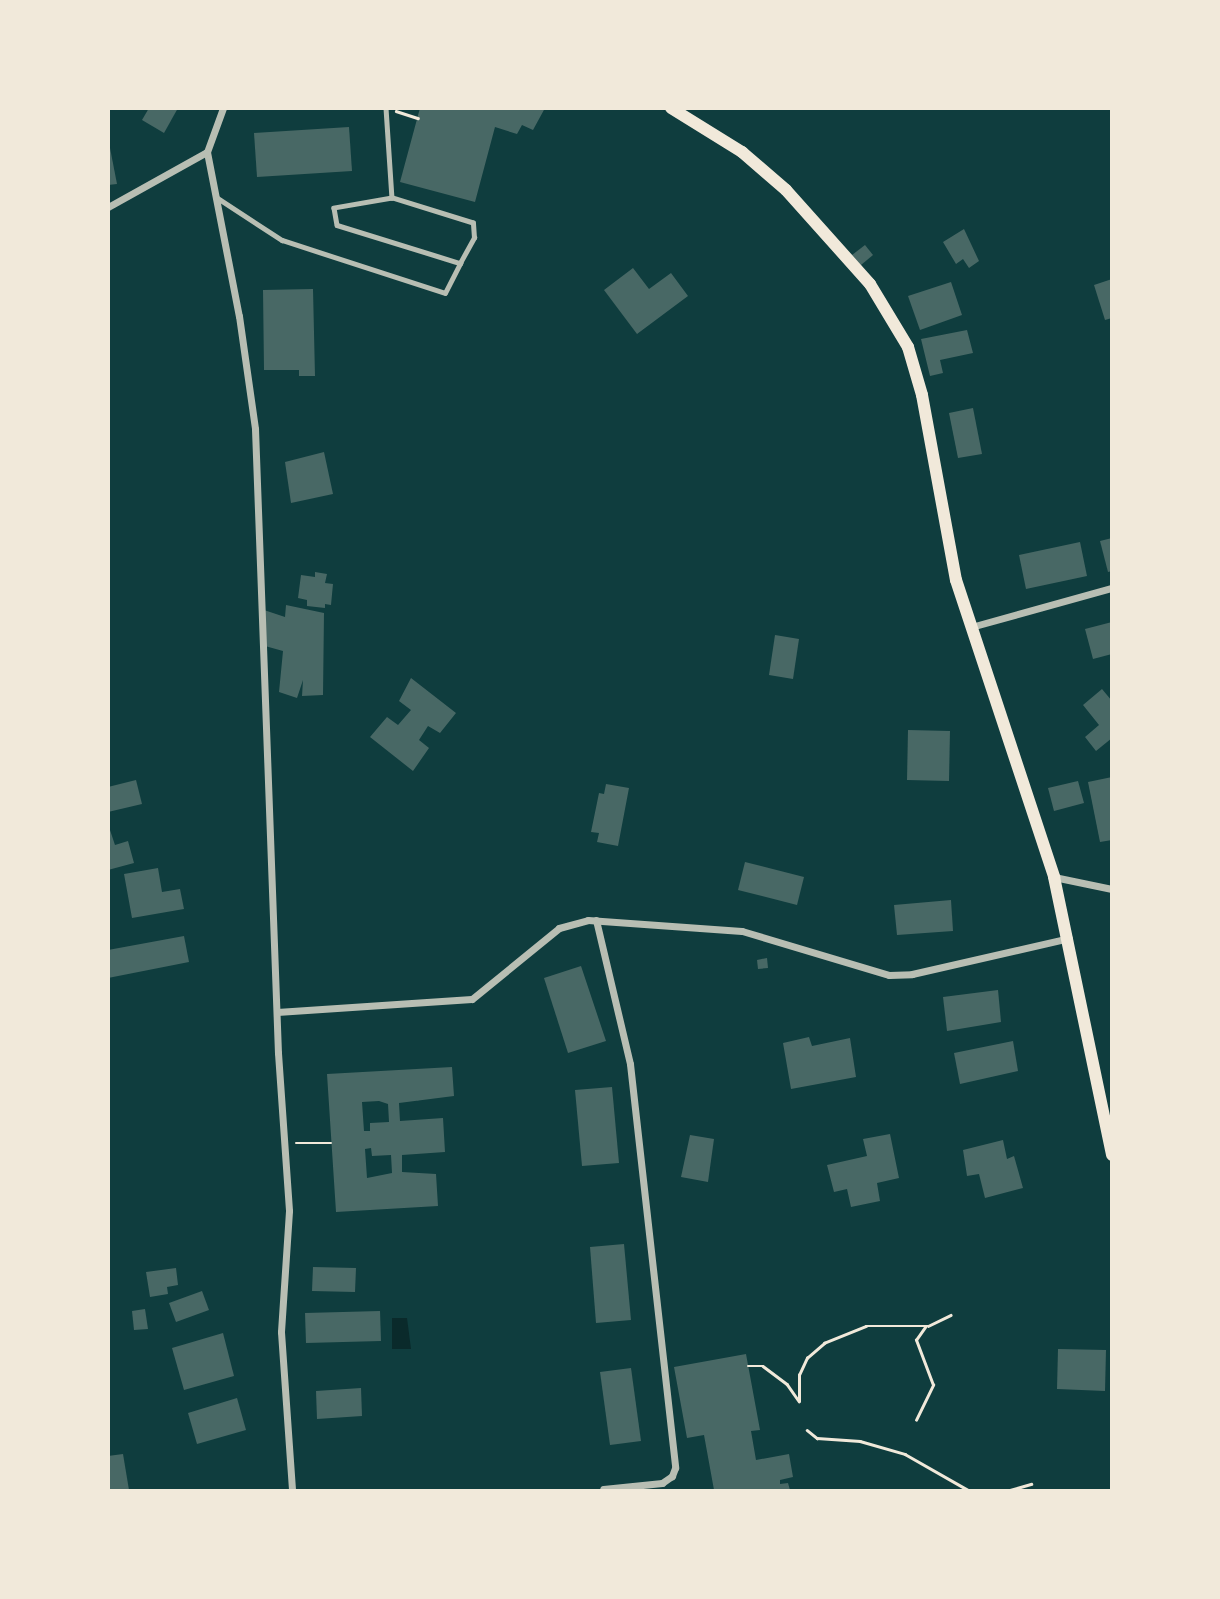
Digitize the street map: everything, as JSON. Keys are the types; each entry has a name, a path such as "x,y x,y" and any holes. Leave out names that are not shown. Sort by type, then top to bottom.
{"main road":[{"path":"671,108 722,139 779,183 864,277 896,324 918,377 943,526 970,627 1054,877 1069,938 1111,1155"}],"street":[{"path":"223,108 207,152 255,429 277,1012 289,1218 281,1332 292,1490"},
{"path":"108,207 207,152"},
{"path":"970,627 1111,588"},
{"path":"1054,877 1111,889"},
{"path":"277,1012 472,999 570,922 596,920 742,931 889,975 912,974 1069,938"},
{"path":"596,920 631,1064 675,1468 665,1482 603,1489"}],"lane":[{"path":"386,108 392,198"},
{"path":"216,196 282,240 445,293 475,234 473,223 392,198 334,208 337,225 460,263"}],"path":[{"path":"386,108 418,118"},
{"path":"302,1143 331,1143"},
{"path":"916,1420 933,1385 916,1340 928,1326 951,1315"},
{"path":"748,1366 763,1366 787,1384 799,1401 799,1375 807,1358 824,1343 866,1326 928,1326"},
{"path":"807,1430 817,1438 860,1441 905,1454 968,1490"},
{"path":"1010,1490 1031,1484"}],"water":[{"path":"392,1318 407,1318 411,1349 392,1349"}],"building":[{"path":"149,108 178,108 164,133 142,120"},
{"path":"420,108 545,108 533,130 522,125 517,134 495,127 475,202 400,182"},
{"path":"349,127 352,171 257,177 254,133"},
{"path":"110,148 117,184 108,185 108,149"},
{"path":"964,229 979,261 969,268 963,259 956,264 943,242"},
{"path":"865,245 873,255 861,265 852,255"},
{"path":"633,268 649,289 671,273 688,296 637,334 604,290"},
{"path":"1112,279 1112,318 1105,320 1094,285"},
{"path":"951,282 962,315 920,330 908,296"},
{"path":"313,289 315,376 299,376 299,370 264,370 263,290"},
{"path":"967,330 973,353 940,360 943,373 930,376 921,339"},
{"path":"973,408 982,454 958,458 949,413"},
{"path":"324,452 333,494 291,503 285,462"},
{"path":"1112,538 1112,571 1108,572 1100,541"},
{"path":"1080,542 1087,576 1026,589 1019,555"},
{"path":"315,572 327,574 325,583 333,584 331,605 325,604 325,608 307,606 307,600 298,598 301,575 315,577"},
{"path":"286,605 324,613 323,695 302,696 303,680 297,698 279,692 283,651 265,646 264,610 285,617"},
{"path":"1112,622 1112,654 1093,659 1085,629"},
{"path":"775,635 799,639 793,679 769,675"},
{"path":"411,678 456,713 440,733 428,726 419,740 429,748 413,771 370,737 387,717 398,725 411,710 399,701"},
{"path":"1102,689 1112,701 1112,738 1096,751 1085,737 1099,725 1083,705"},
{"path":"908,730 950,731 949,781 907,780"},
{"path":"1112,777 1112,840 1100,842 1088,782"},
{"path":"136,780 142,804 108,812 108,787"},
{"path":"1078,781 1084,803 1054,811 1048,788"},
{"path":"606,784 629,788 618,846 597,842 599,833 591,832 599,793 604,794"},
{"path":"108,824 115,845 128,841 134,863 108,870"},
{"path":"745,862 804,877 797,905 738,890"},
{"path":"158,868 162,892 180,889 184,909 132,918 124,874"},
{"path":"951,900 953,931 897,935 894,905"},
{"path":"184,936 189,962 108,978 108,950"},
{"path":"767,958 768,968 758,969 757,960"},
{"path":"581,966 606,1041 568,1053 544,978"},
{"path":"998,990 1001,1022 947,1031 943,997"},
{"path":"809,1037 812,1046 850,1038 856,1077 791,1089 783,1043"},
{"path":"1013,1041 1018,1071 960,1084 954,1053"},
{"path":"452,1067 454,1096 399,1103 400,1121 443,1118 445,1152 402,1155 402,1172 436,1174 438,1206 336,1212 327,1074","holes":["379,1101 388,1104 389,1122 370,1123 370,1131 364,1131 362,1102","371,1148 372,1156 391,1155 392,1173 367,1178 365,1149"]},
{"path":"612,1087 619,1163 582,1166 575,1090"},
{"path":"890,1134 899,1178 877,1183 880,1201 851,1207 847,1189 834,1192 827,1165 867,1156 863,1139"},
{"path":"690,1135 714,1139 708,1182 681,1177"},
{"path":"1003,1140 1007,1159 1014,1156 1023,1188 985,1198 979,1174 967,1176 963,1150"},
{"path":"624,1244 631,1320 596,1323 590,1247"},
{"path":"313,1267 356,1268 355,1292 312,1291"},
{"path":"176,1268 178,1285 167,1287 168,1294 150,1297 146,1272"},
{"path":"202,1291 209,1310 176,1322 169,1303"},
{"path":"145,1309 148,1329 134,1330 132,1311"},
{"path":"380,1311 381,1341 306,1343 305,1313"},
{"path":"223,1333 234,1376 184,1390 172,1348"},
{"path":"1058,1349 1106,1350 1105,1391 1057,1389"},
{"path":"746,1354 760,1430 751,1431 756,1460 789,1454 793,1477 780,1480 780,1484 788,1483 790,1490 714,1490 704,1435 687,1438 674,1367"},
{"path":"631,1368 641,1441 610,1445 600,1372"},
{"path":"361,1388 362,1416 317,1419 316,1391"},
{"path":"237,1398 246,1430 197,1444 188,1413"},
{"path":"123,1454 129,1490 108,1490 108,1456"}]}
